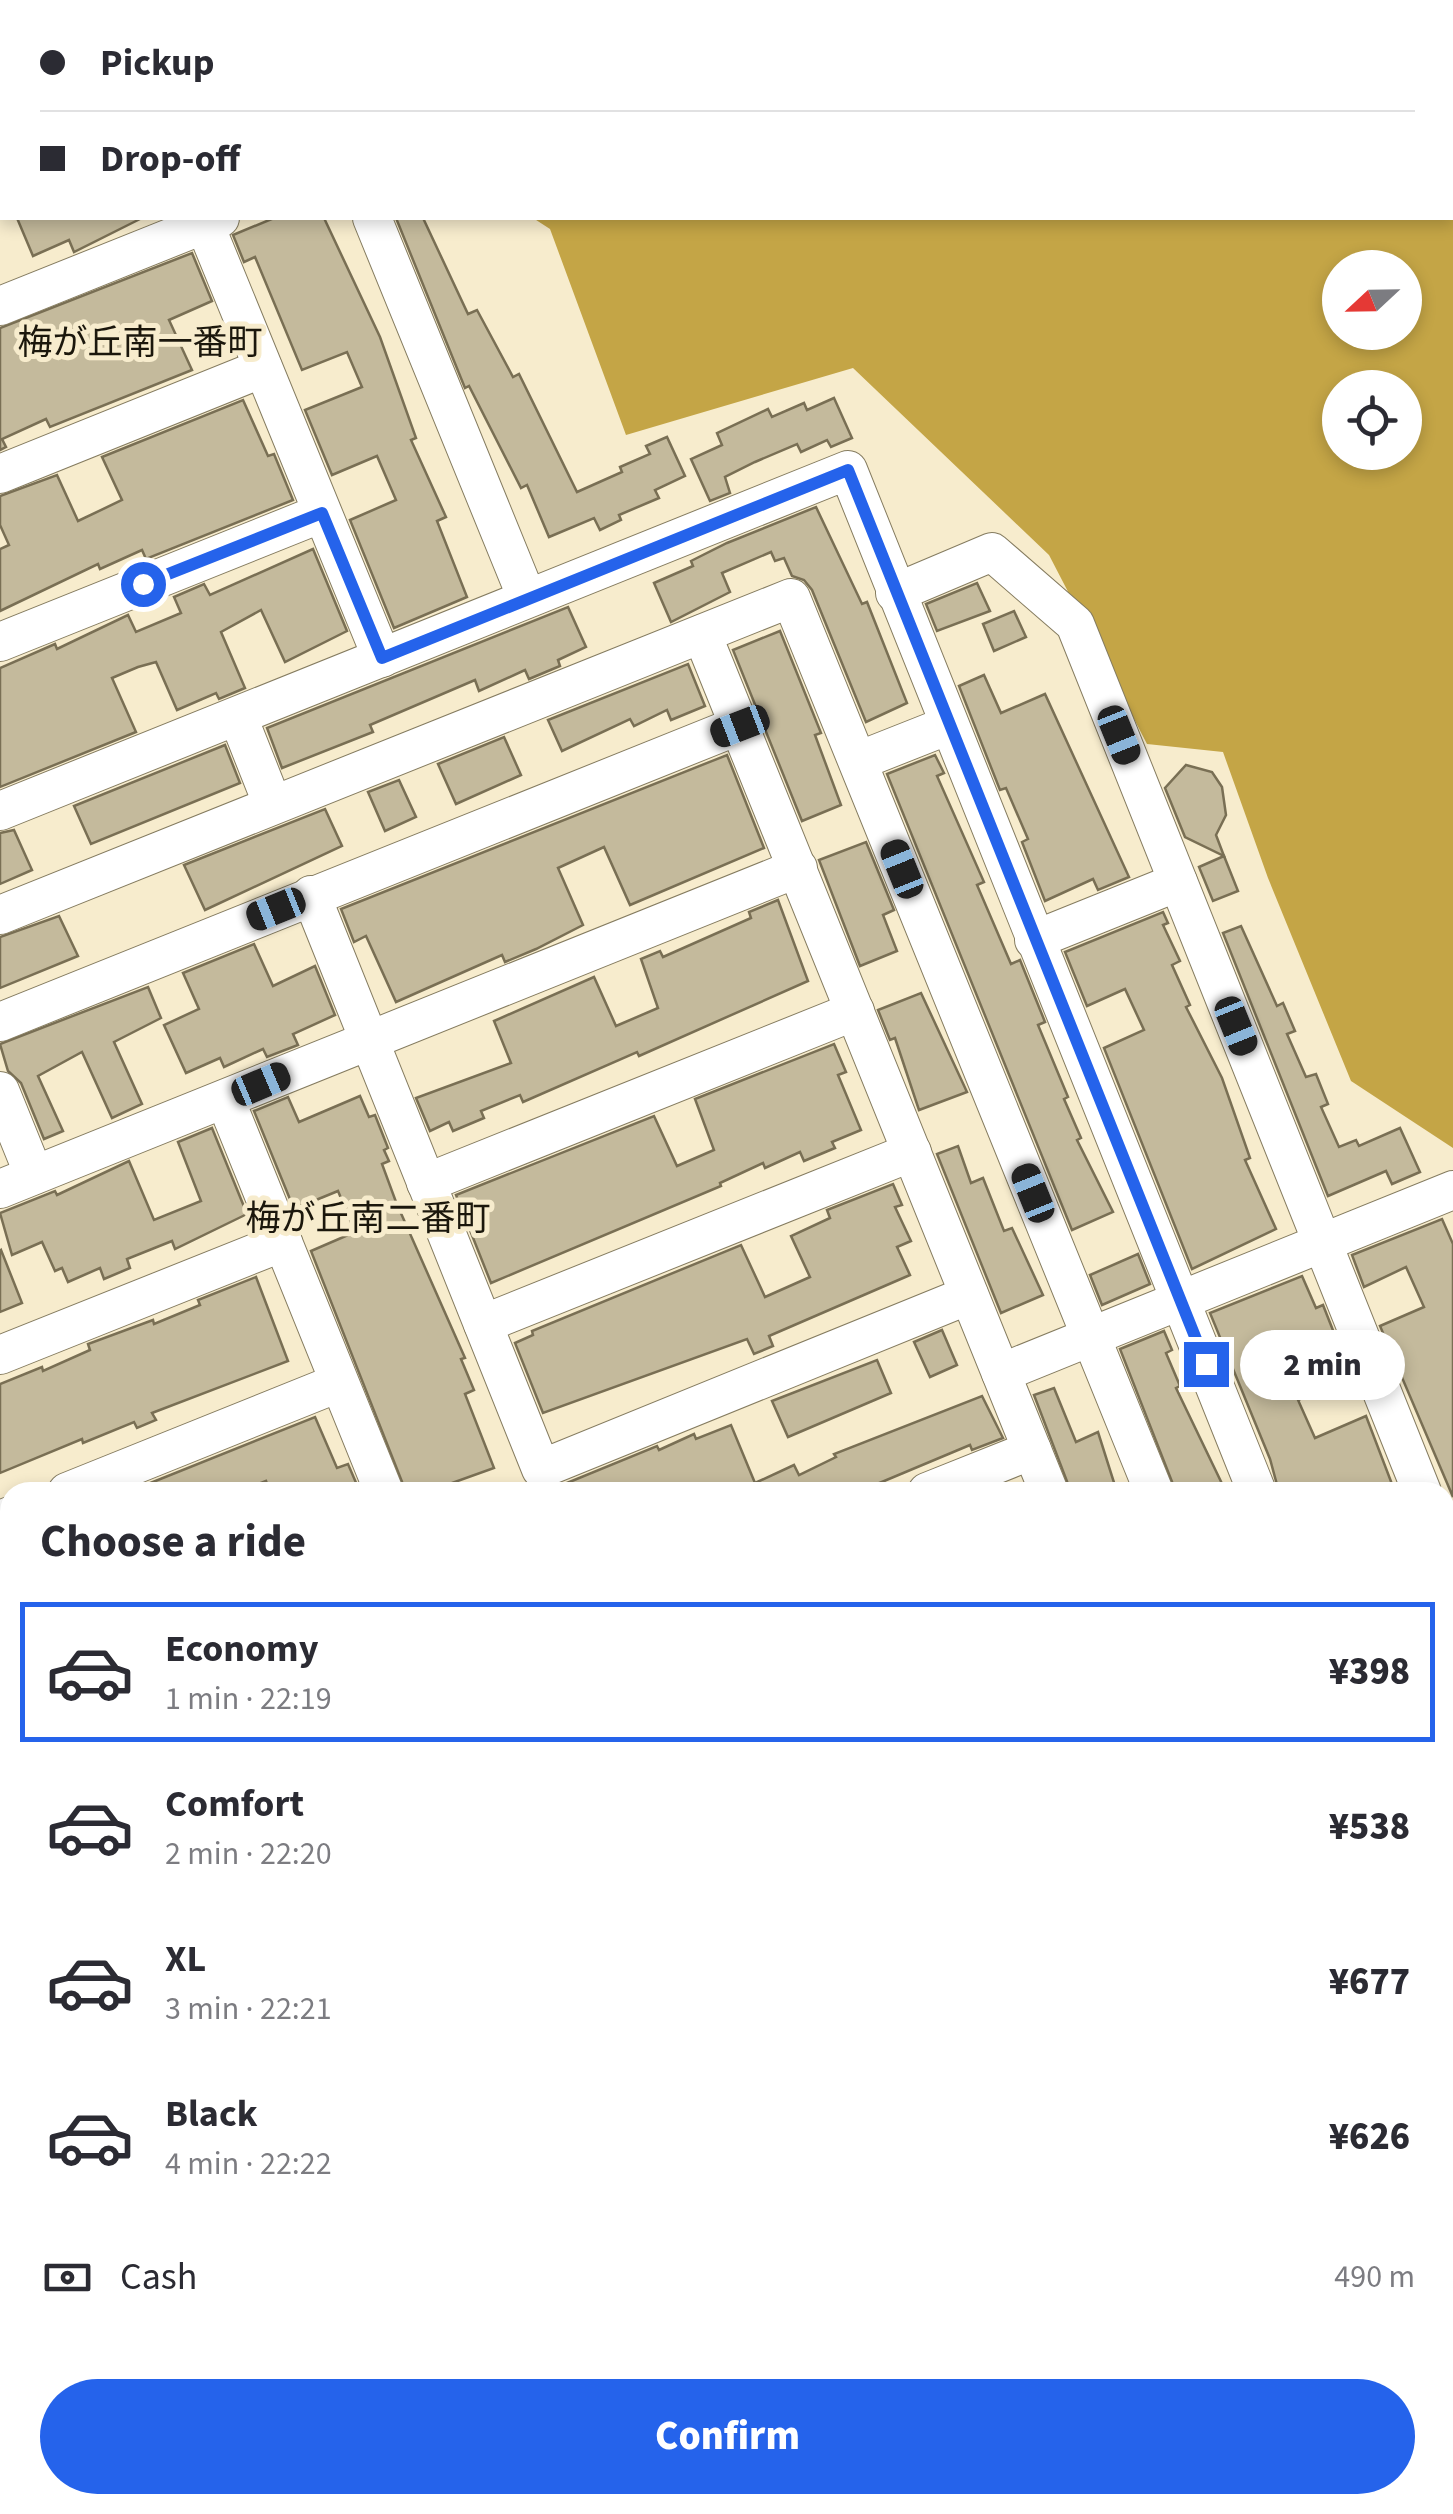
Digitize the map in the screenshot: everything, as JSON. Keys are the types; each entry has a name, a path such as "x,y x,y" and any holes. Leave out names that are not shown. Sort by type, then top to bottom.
{"street":[{"path":"0,306 209,220 263,368 382,658"},
{"path":"373,220 528,598"},
{"path":"0,474 263,368"},
{"path":"0,810 848,470 1253,1482"},
{"path":"0,642 322,513"},
{"path":"895,593 992,552 1075,624 1418,1482"},
{"path":"0,914 791,598 1150,1482"},
{"path":"702,634 1045,1482"},
{"path":"238,717 272,803"},
{"path":"858,760 949,725"},
{"path":"0,1022 740,726"},
{"path":"0,1091 17,1182 798,868"},
{"path":"1034,940 1178,882"},
{"path":"311,895 541,1468 970,1296"},
{"path":"426,1183 856,1011"},
{"path":"226,1099 380,1482"},
{"path":"483,1324 912,1152"},
{"path":"1001,1373 1453,1190"},
{"path":"0,1355 282,1242"},
{"path":"92,1482 338,1383"},
{"path":"952,1482 1032,1450"}],"shaded area":[{"path":"536,220 1453,220 1453,1148 1351,1081 1268,878 1223,752 1147,744 1049,555 853,368 626,435 550,229"}],"building":[{"path":"18,220 138,220 74,252 69,240 33,256"},
{"path":"269,220 325,220 380,337 416,438 411,440 446,517 437,521 467,597 394,628 350,520 396,500 377,456 332,475 305,410 362,387 347,352 302,370 255,257 244,262 233,235"},
{"path":"397,220 424,220 468,314 477,310 513,377 519,374 577,492 622,472 620,467 650,454 646,446 667,437 685,476 655,490 659,498 619,515 621,520 600,530 594,518 549,537 527,485 521,488 469,386 465,388"},
{"path":"192,253 212,301 169,320 192,370 50,427 46,419 2,439 6,447 0,450 0,328"},
{"path":"834,398 852,438 831,447 827,440 801,452 797,444 755,462 725,477 730,493 710,501 691,459 722,445 717,433 768,409 772,417 804,403 807,410"},
{"path":"243,400 268,456 274,454 293,500 146,559 142,550 100,569 98,564 0,611 0,549 9,545 0,525 0,496 57,475 78,521 122,500 102,457"},
{"path":"816,507 862,604 867,602 907,703 866,722 812,590 804,580 792,576 784,558 775,561 771,552 722,573 730,592 671,622 654,583 693,566 691,561 727,543"},
{"path":"313,549 347,631 285,662 261,610 221,632 245,688 219,699 216,693 177,710 156,662 138,667 112,678 136,732 0,787 0,668 55,644 57,649 128,615 136,632 181,613 174,597 204,584 210,595"},
{"path":"977,583 990,611 937,631 926,604"},
{"path":"568,607 586,647 558,660 560,666 529,679 525,670 479,691 475,680 370,725 373,732 282,768 267,728"},
{"path":"1014,611 1026,637 994,651 983,624"},
{"path":"780,631 821,733 815,735 841,805 802,821 733,650"},
{"path":"688,664 705,706 671,720 667,710 634,726 630,719 562,751 548,720"},
{"path":"984,675 1001,713 1045,694 1129,877 1098,890 1093,879 1045,901 1022,842 1028,839 1006,788 1000,790 959,686"},
{"path":"504,737 521,775 456,804 438,764"},
{"path":"225,745 240,783 91,844 74,806"},
{"path":"727,755 764,848 630,905 604,847 558,868 583,925 505,962 502,955 396,1002 366,936 354,942 341,909"},
{"path":"935,755 944,773 937,776 984,882 977,885 1011,964 1020,960 1045,1022 1038,1025 1068,1097 1064,1099 1081,1138 1077,1140 1113,1212 1072,1230 887,774"},
{"path":"1186,765 1212,772 1222,787 1226,815 1216,835 1224,856 1185,837 1165,788"},
{"path":"399,780 416,817 385,831 368,792"},
{"path":"325,809 342,846 205,910 184,865"},
{"path":"14,830 32,870 0,884 0,833"},
{"path":"866,842 894,910 883,915 897,951 860,966 819,860"},
{"path":"1224,856 1238,891 1213,901 1199,867"},
{"path":"778,900 808,981 639,1056 637,1052 523,1102 520,1095 481,1111 484,1118 453,1131 449,1122 430,1131 416,1098 511,1063 494,1021 594,977 616,1026 658,1008 641,959 660,951 663,957 751,918 749,912"},
{"path":"1163,912 1168,923 1163,925 1180,961 1172,965 1190,1005 1186,1007 1222,1078 1250,1158 1245,1160 1276,1229 1192,1269 1104,1048 1144,1030 1125,989 1087,1006 1065,952"},
{"path":"59,916 78,956 0,988 0,937"},
{"path":"1241,926 1277,1006 1283,1003 1295,1031 1287,1034 1306,1077 1316,1074 1328,1104 1321,1107 1339,1147 1356,1140 1359,1146 1400,1128 1420,1172 1392,1184 1386,1171 1328,1196 1223,933"},
{"path":"254,944 273,986 315,966 335,1015 293,1034 298,1045 267,1057 263,1049 224,1067 220,1058 186,1073 164,1025 199,1009 183,973"},
{"path":"148,987 161,1018 114,1042 142,1104 112,1118 82,1052 38,1076 63,1131 44,1139 21,1083 8,1071 0,1044"},
{"path":"921,993 967,1092 919,1110 895,1038 890,1040 878,1010"},
{"path":"834,1044 846,1072 838,1075 861,1130 832,1142 835,1148 804,1161 800,1152 765,1168 763,1163 720,1183 721,1186 491,1283 456,1195 654,1116 677,1166 714,1150 695,1099"},
{"path":"360,1096 369,1117 375,1115 388,1148 384,1150 389,1161 382,1164 465,1358 461,1359 474,1390 465,1394 494,1468 455,1482 402,1482 311,1251 355,1232 338,1191 294,1209 254,1111 288,1097 299,1122"},
{"path":"212,1128 247,1214 175,1249 172,1241 127,1259 130,1268 104,1279 100,1268 68,1282 62,1268 55,1271 42,1242 12,1255 0,1213 55,1191 57,1195 129,1161 154,1220 201,1201 178,1142"},
{"path":"958,1146 971,1183 983,1178 1004,1231 1012,1228 1043,1295 1001,1313 937,1154"},
{"path":"893,1184 902,1205 895,1207 911,1241 897,1247 910,1275 769,1336 773,1346 754,1354 747,1339 543,1413 515,1343 533,1335 532,1331 741,1245 765,1297 810,1277 791,1236 830,1218 827,1210"},
{"path":"1442,1219 1453,1244 1453,1482 1447,1482 1380,1326 1424,1307 1406,1267 1364,1287 1352,1255"},
{"path":"0,1251 22,1303 0,1312"},
{"path":"1138,1254 1150,1284 1102,1305 1090,1275"},
{"path":"1302,1276 1316,1308 1323,1305 1351,1376 1298,1400 1315,1438 1366,1416 1391,1482 1276,1482 1210,1313"},
{"path":"256,1277 288,1361 152,1413 156,1420 137,1428 134,1422 83,1443 82,1439 0,1473 0,1384 42,1367 43,1371 90,1350 88,1344 153,1320 154,1324 200,1305 198,1300"},
{"path":"942,1330 957,1365 930,1377 914,1342"},
{"path":"1164,1331 1172,1350 1166,1353 1180,1386 1176,1388 1221,1482 1172,1482 1120,1349"},
{"path":"877,1360 891,1393 788,1437 772,1401"},
{"path":"1054,1388 1076,1442 1098,1432 1114,1482 1067,1482 1034,1395"},
{"path":"982,1396 1003,1438 972,1450 970,1445 882,1482 757,1482 794,1465 799,1475 836,1457 834,1454"},
{"path":"315,1417 337,1468 348,1464 356,1482 266,1481 153,1482"},
{"path":"731,1425 755,1482 569,1482 657,1446 659,1450 694,1434 696,1439"}],"district":[{"name":"梅が丘南一番町","path":"140,343"},
{"name":"梅が丘南二番町","path":"368,1219"}],"route":[{"path":"143,584 322,513 382,658 848,470 1206,1364"}]}
